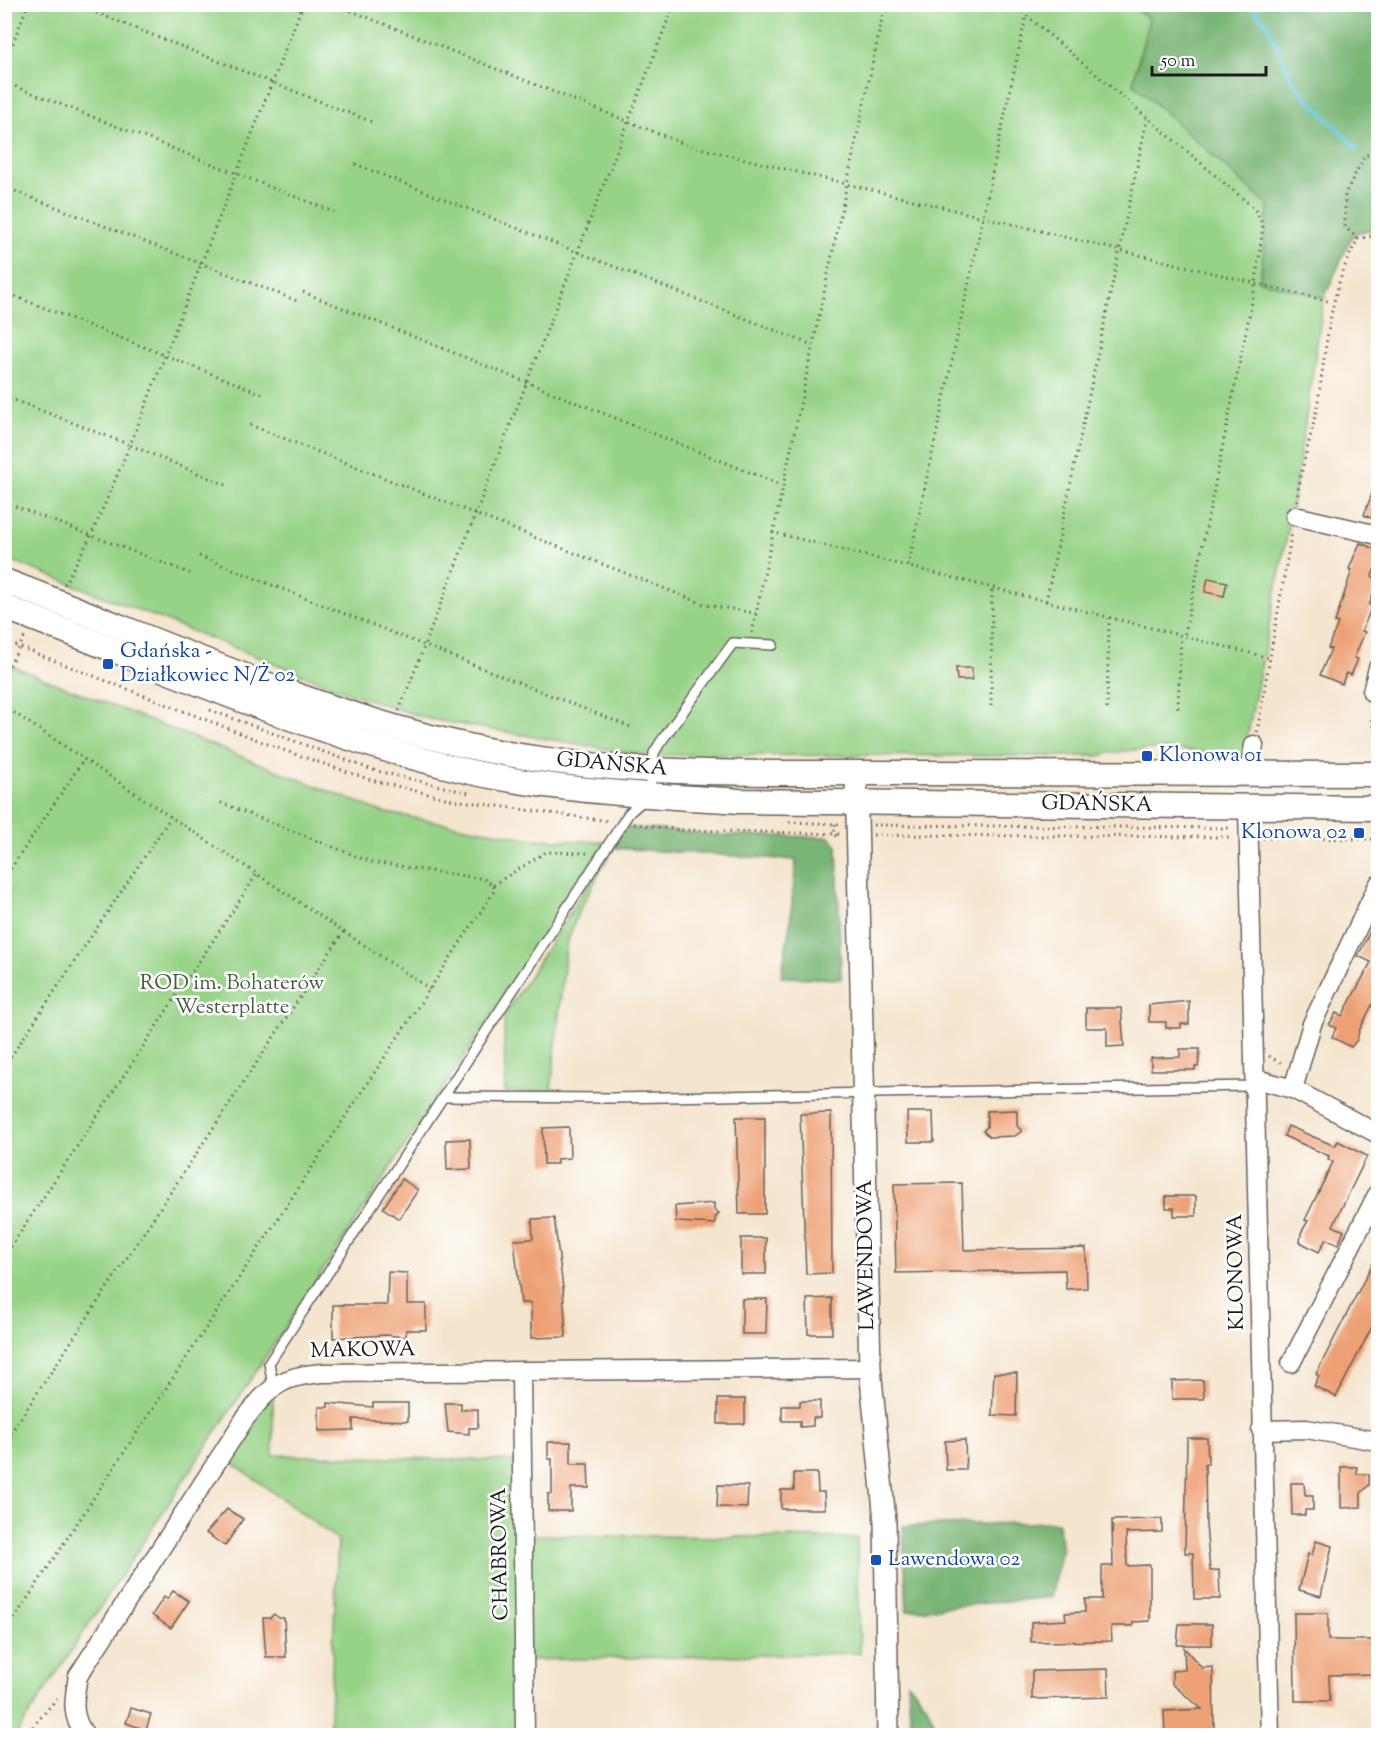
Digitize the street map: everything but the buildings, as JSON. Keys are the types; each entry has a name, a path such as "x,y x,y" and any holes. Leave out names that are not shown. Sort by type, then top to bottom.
{"main road":[{"name":"GDAŃSKA","path":"4,580 230,669 393,726 464,745 547,760 652,771 1378,774"},
{"name":"GDAŃSKA","path":"4,607 286,717 380,748 461,770 543,783 649,795 739,801 1378,808"}],"street":[{"path":"1295,516 1378,535"},
{"path":"1372,692 1378,668"},
{"path":"1248,807 1249,774 1254,745"},
{"name":"LAWENDOWA","path":"856,773 870,1368 885,1521 888,1736"},
{"name":"KLONOWA","path":"1248,807 1270,1736"},
{"path":"1296,1081 1312,1024 1378,885"},
{"path":"1256,1079 1296,1081 1378,1134"},
{"path":"1291,1363 1378,1192"},
{"name":"MAKOWA","path":"86,1736 76,1721 73,1703 78,1676 244,1420 273,1386 297,1375 323,1373 870,1368"},
{"name":"CHABROWA","path":"521,1372 525,1736"},
{"path":"1261,1430 1306,1429 1378,1441"}],"lane":[{"path":"273,1386 269,1363 629,813 649,795 654,753 660,743 733,643 773,645"},
{"path":"444,1097 612,1098 1247,1086 1256,1079"}],"path":[{"path":"4,66 28,4"},
{"path":"74,4 372,122"},
{"path":"58,601 67,575 91,535 130,445 303,4"},
{"path":"334,4 687,145 1332,302"},
{"path":"403,716 398,714 424,645 674,4"},
{"path":"750,644 885,4"},
{"path":"1013,4 1258,213 1263,225 1256,282 1183,636 1178,708"},
{"path":"908,566 1026,16"},
{"path":"4,82 334,212"},
{"path":"1046,601 1147,118"},
{"path":"1358,239 1345,227 1345,194 1365,155 1378,155"},
{"path":"355,164 812,345"},
{"path":"4,187 300,302"},
{"path":"1254,745 1299,482 1317,409 1332,302 1344,263 1358,239 1378,235"},
{"path":"4,292 263,394"},
{"path":"303,292 782,486"},
{"path":"4,396 226,485"},
{"path":"250,425 706,605 756,613"},
{"path":"4,502 192,574"},
{"path":"772,532 1270,658"},
{"path":"199,556 633,728"},
{"path":"991,706 992,588"},
{"path":"1107,709 1109,617"},
{"path":"4,676 34,618"},
{"path":"1372,692 1378,694 1371,721 1378,741"},
{"path":"4,706 430,989"},
{"path":"4,879 84,759"},
{"path":"219,802 371,862 464,875 484,879 493,885"},
{"path":"4,1067 171,817"},
{"path":"1257,837 1262,848"},
{"path":"493,885 546,852 603,854"},
{"path":"4,1257 257,874"},
{"path":"4,1634 493,894 493,885"},
{"path":"4,1443 344,932"},
{"path":"1267,1055 1296,1081"},
{"path":"25,1736 78,1676"}],"green space":[{"path":"4,5 1130,5 1149,19 1133,83 1269,206 1260,281 1324,298 1291,515 1243,758 1152,749 1098,756 643,755 429,719 352,694 5,558"},
{"path":"1130,5 1378,5 1378,230 1359,232 1351,238 1324,298 1260,281 1268,206 1133,83 1149,19"},
{"name":"ROD im. Bohaterów Westerplatte","path":"4,663 382,812 533,839 606,842 15,1736 4,1735"},
{"path":"624,827 577,915 566,946 551,1091 505,1092 504,1016"},
{"path":"624,827 717,835 829,837 837,845 841,979 781,977 790,923 796,860 615,848"},
{"path":"273,1386 273,1455 523,1461 524,1535 857,1538 860,1653 525,1660 525,1735 329,1735 338,1540 222,1455"},
{"path":"1058,1522 1062,1549 1051,1597 907,1611 903,1526"},
{"path":"908,1682 926,1704 939,1735 911,1735"}],"waterway":[{"path":"1250,4 1268,26 1295,85 1357,149"}],"place":[{"name":"Gdańska - Działkowiec N/Ż 02","path":"108,664"},
{"name":"Klonowa 01","path":"1147,756"},
{"name":"Klonowa 02","path":"1359,833"},
{"name":"Lawendowa 02","path":"876,1560"}]}
